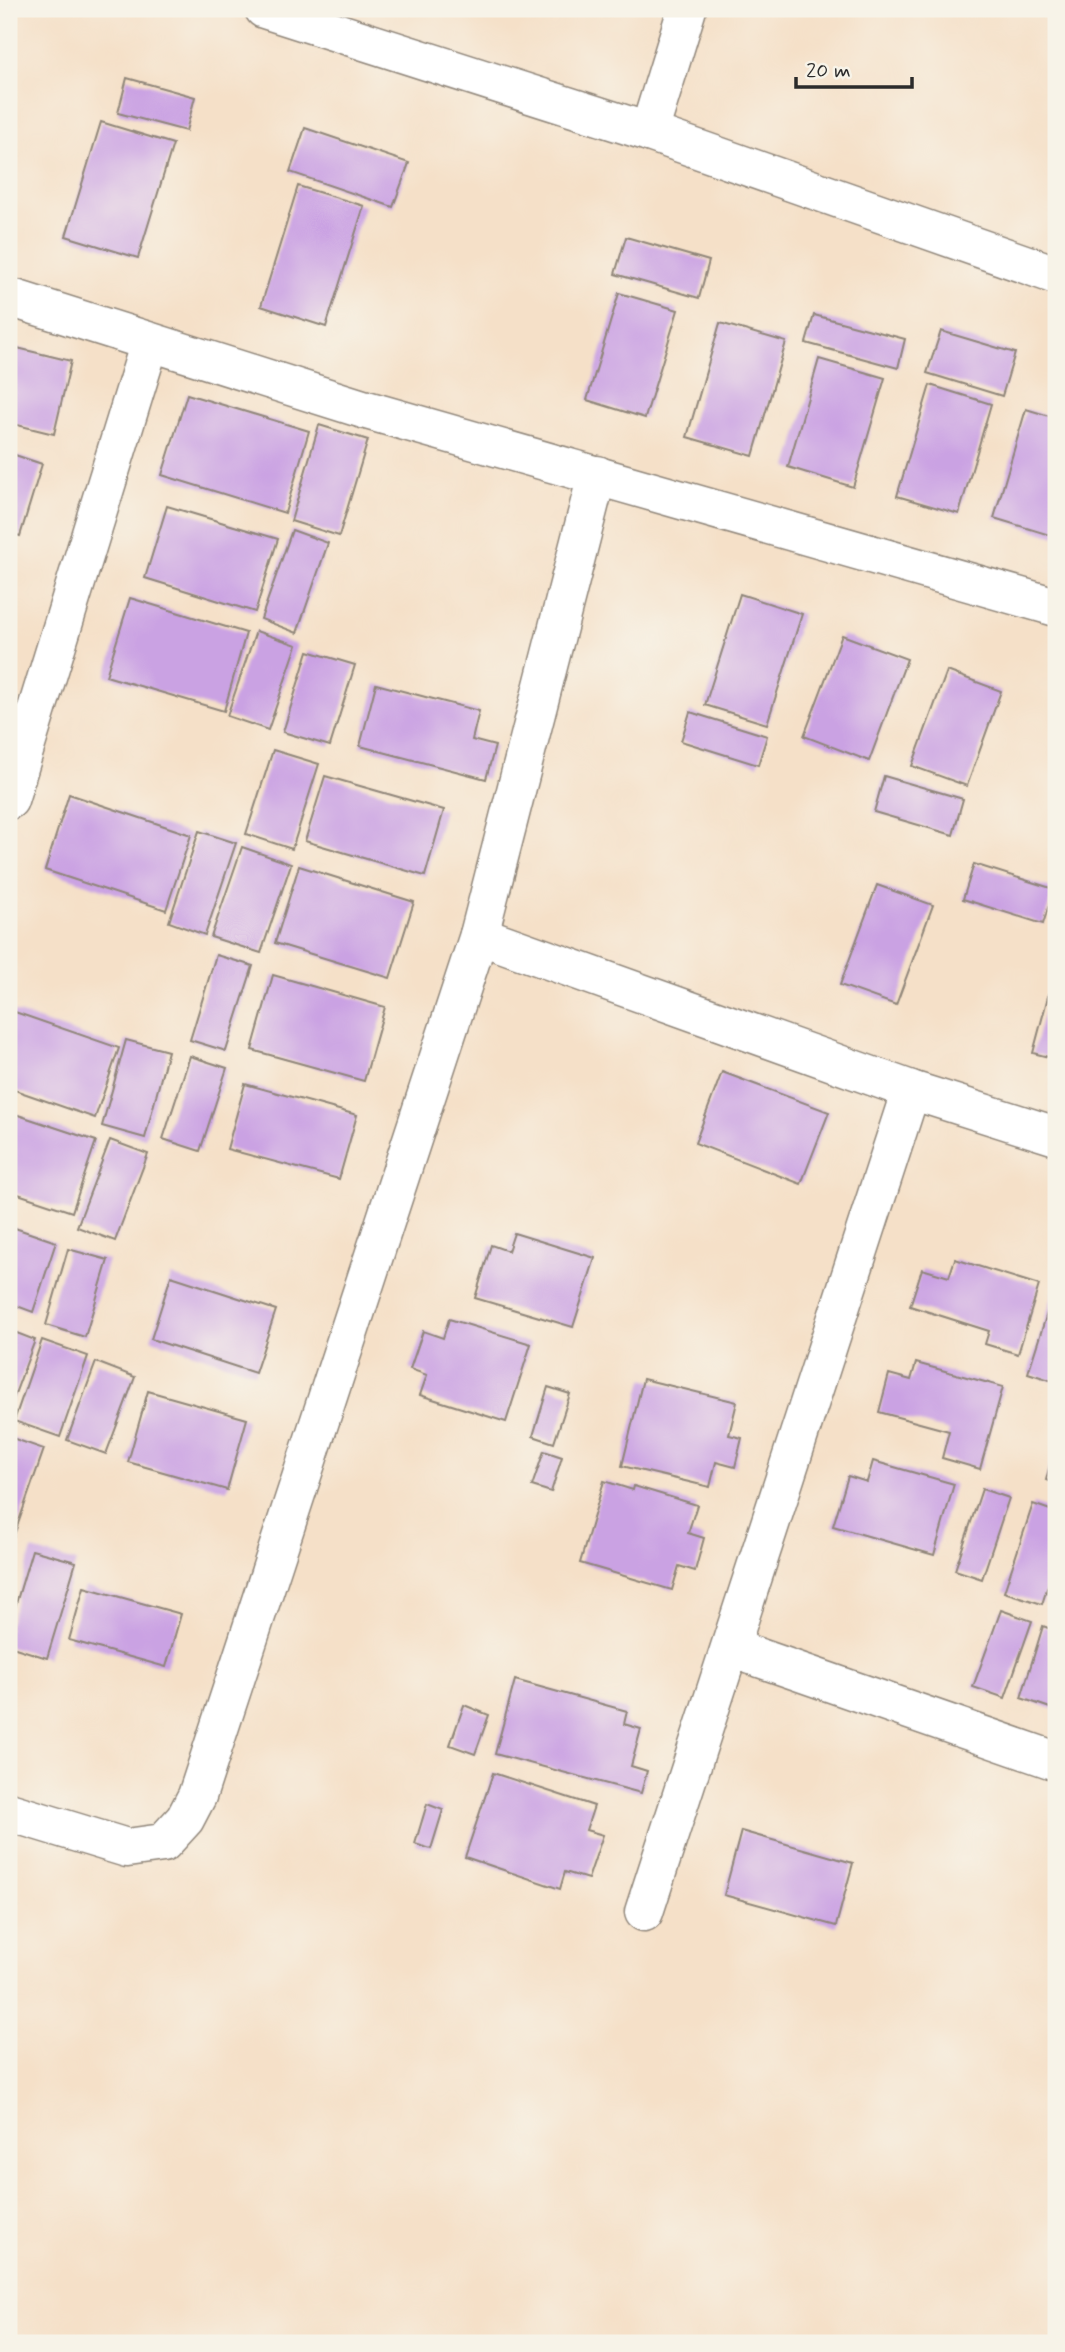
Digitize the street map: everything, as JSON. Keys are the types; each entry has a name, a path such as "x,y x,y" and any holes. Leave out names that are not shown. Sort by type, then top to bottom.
{"street":[{"path":"264,9 649,132 1056,275"},
{"path":"649,132 687,9"},
{"path":"9,297 363,408 1056,607"},
{"path":"9,800 150,342"},
{"path":"9,1812 127,1848 163,1843 185,1819 197,1796 479,935 597,475"},
{"path":"479,935 911,1090 1056,1136"},
{"path":"644,1912 911,1090"},
{"path":"731,1648 1056,1762"}],"building":[{"path":"127,78 195,97 186,131 118,113"},
{"path":"101,122 173,144 138,258 66,236"},
{"path":"305,128 409,163 393,207 290,172"},
{"path":"298,186 364,206 326,327 261,306"},
{"path":"626,237 709,261 699,298 615,274"},
{"path":"619,293 678,310 645,418 587,400"},
{"path":"814,315 905,339 898,368 806,343"},
{"path":"720,323 786,342 753,456 687,437"},
{"path":"941,331 1015,353 1002,396 927,373"},
{"path":"9,346 71,361 54,434 9,423"},
{"path":"819,359 885,378 853,487 788,467"},
{"path":"930,385 991,404 959,514 897,496"},
{"path":"187,394 309,431 285,513 162,475"},
{"path":"1026,409 1056,418 1056,537 994,518"},
{"path":"319,425 368,440 339,536 291,521"},
{"path":"9,453 42,464 20,536 9,533"},
{"path":"167,506 278,539 255,612 145,578"},
{"path":"292,530 328,543 297,633 261,619"},
{"path":"740,594 802,614 767,724 705,705"},
{"path":"130,598 246,633 224,711 106,676"},
{"path":"256,631 297,645 268,730 227,716"},
{"path":"842,635 907,659 869,761 804,736"},
{"path":"308,651 355,665 330,746 283,732"},
{"path":"947,671 1001,691 967,786 912,766"},
{"path":"376,684 479,711 472,740 495,746 486,779 360,746"},
{"path":"690,712 767,736 758,765 681,741"},
{"path":"273,750 319,764 292,849 246,834"},
{"path":"325,776 444,810 425,876 305,841"},
{"path":"884,776 963,799 953,835 874,812"},
{"path":"69,794 191,835 166,910 45,870"},
{"path":"199,831 236,843 205,935 169,922"},
{"path":"242,847 291,864 261,953 211,937"},
{"path":"974,864 1054,889 1043,924 963,899"},
{"path":"299,866 414,902 390,978 275,943"},
{"path":"877,885 933,905 896,1005 840,985"},
{"path":"216,955 253,966 226,1051 190,1040"},
{"path":"1056,970 1056,1059 1033,1053"},
{"path":"273,975 385,1007 364,1081 252,1050"},
{"path":"12,1011 119,1048 95,1118 9,1088 9,1021"},
{"path":"126,1040 168,1051 145,1138 102,1126"},
{"path":"190,1056 227,1068 200,1151 163,1139"},
{"path":"722,1072 829,1112 801,1184 695,1143"},
{"path":"245,1084 357,1115 339,1179 227,1149"},
{"path":"9,1112 96,1141 72,1212 9,1191"},
{"path":"110,1140 148,1154 115,1241 77,1227"},
{"path":"9,1226 56,1242 33,1312 9,1303"},
{"path":"514,1233 595,1258 573,1327 475,1298 491,1245 508,1251"},
{"path":"68,1249 108,1260 85,1337 46,1325"},
{"path":"955,1259 1039,1285 1018,1354 985,1344 989,1331 910,1306 922,1269 949,1277"},
{"path":"171,1276 276,1310 255,1373 151,1339"},
{"path":"1056,1285 1056,1372 1053,1381 1028,1373"},
{"path":"449,1319 531,1344 506,1422 420,1395 427,1375 410,1369 423,1331 443,1338"},
{"path":"9,1330 35,1340 9,1410"},
{"path":"42,1340 88,1356 60,1437 14,1421"},
{"path":"96,1362 135,1377 106,1454 67,1440"},
{"path":"916,1363 1003,1387 980,1469 942,1458 949,1431 879,1412 889,1374 911,1380"},
{"path":"643,1379 737,1402 729,1435 742,1438 735,1467 716,1462 710,1487 622,1466"},
{"path":"548,1387 570,1394 554,1443 533,1436"},
{"path":"148,1391 247,1419 227,1490 128,1462"},
{"path":"9,1437 44,1449 12,1541 9,1540"},
{"path":"1056,1445 1056,1483 1046,1480"},
{"path":"544,1451 562,1457 551,1492 532,1486"},
{"path":"873,1461 954,1484 934,1555 833,1526 848,1476 867,1482"},
{"path":"604,1481 633,1490 634,1486 697,1505 688,1533 704,1538 695,1571 679,1566 672,1590 580,1563"},
{"path":"982,1489 1009,1498 982,1579 955,1570"},
{"path":"1033,1504 1056,1512 1056,1561 1042,1604 1004,1592"},
{"path":"32,1550 76,1562 47,1658 9,1646 9,1627"},
{"path":"84,1587 181,1614 166,1667 69,1640"},
{"path":"1001,1610 1032,1621 1005,1698 973,1687"},
{"path":"1043,1626 1056,1631 1056,1710 1021,1698"},
{"path":"515,1680 627,1711 624,1724 641,1729 631,1766 647,1771 641,1793 495,1754"},
{"path":"464,1705 489,1715 475,1754 450,1745"},
{"path":"493,1773 594,1806 586,1830 603,1835 588,1879 565,1872 560,1889 465,1857"},
{"path":"427,1804 443,1810 431,1849 415,1844"},
{"path":"741,1831 853,1863 836,1926 724,1895"}]}
